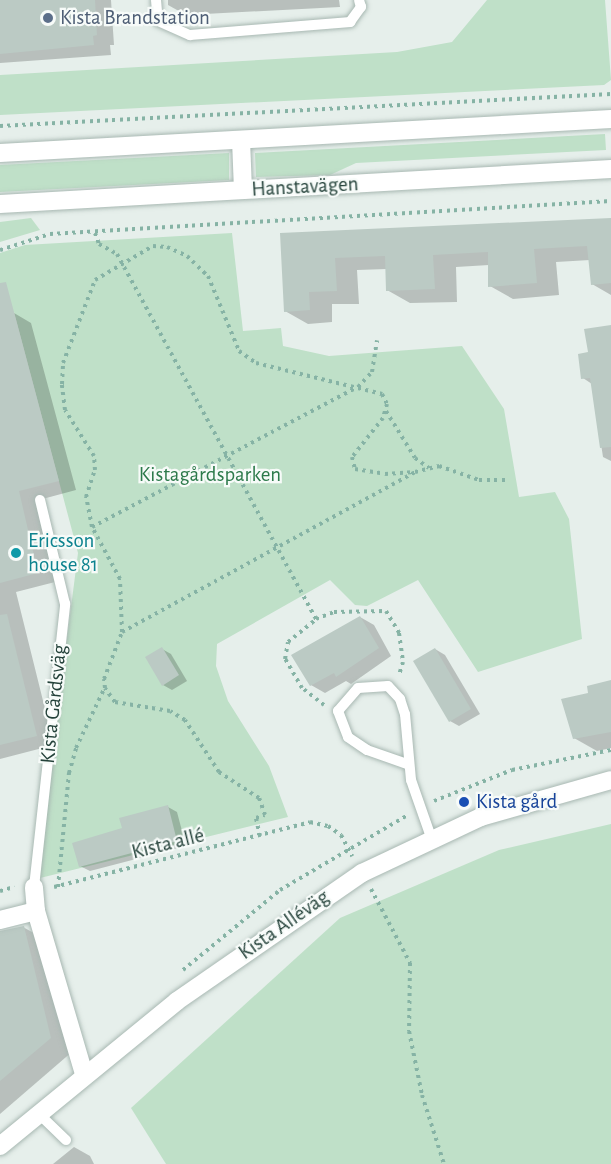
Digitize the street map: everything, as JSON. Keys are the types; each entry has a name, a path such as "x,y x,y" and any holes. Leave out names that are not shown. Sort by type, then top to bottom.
{"main road":[{"path":"0,153 611,119"},
{"path":"241,140 243,190"},
{"name":"Hanstavägen","path":"0,204 611,169"},
{"path":"0,208 26,204"},
{"name":"Kista Alléväg","path":"0,1146 84,1074 177,1001 362,873 481,817 611,780"},
{"name":"Kista Gårdsväg","path":"34,887 36,911 84,1074"},
{"path":"0,920 36,911"}],"lane":[{"path":"156,0 158,21 190,35 350,22 361,7 359,0"},
{"name":"Kista Gårdsväg","path":"34,887 65,604 40,500"},
{"path":"407,764 356,744 343,730 338,711 358,688 379,684 395,690 405,714 407,764 432,840"},
{"path":"38,1113 66,1140"}],"path":[{"path":"0,126 611,94"},
{"path":"0,250 50,234 611,201"},
{"path":"95,233 99,244 113,249 122,263 316,619"},
{"path":"260,836 256,818 265,815 259,798 219,772 185,720 170,711 115,702 105,688 104,679 122,632 118,569 98,544 92,527 86,496 95,470 94,456 65,410 62,373 92,286 122,263 153,246 179,251 208,276 238,351 256,363 379,392 385,399 386,410 415,458 430,468"},
{"path":"92,527 358,387 372,372 376,340"},
{"path":"386,410 352,457 355,469 385,474 415,472 430,468 455,469 479,480 507,480"},
{"path":"122,632 276,545 415,472"},
{"path":"338,711 302,687 285,659 288,642 316,619 334,612 376,609 394,618 403,662 395,690"},
{"path":"58,887 69,773 76,748 105,688"},
{"path":"444,1164 422,1095 409,1031 410,963 348,848 422,807 512,770 611,750"},
{"path":"534,771 538,764"},
{"name":"Kista allé","path":"34,887 58,887 310,822 328,826 341,835 348,848"}],"green space":[{"path":"487,0 605,0 611,80 604,85 0,115 0,75 397,52 452,42"},
{"path":"605,134 606,150 356,163 330,175 256,177 255,153"},
{"path":"229,153 229,180 0,192 0,165"},
{"path":"31,218 40,230 0,242 0,222"},
{"name":"Kistagårdsparken","path":"232,233 243,331 281,328 283,346 329,356 462,346 504,409 519,497 555,492 569,519 582,639 478,672 418,580 367,606 355,605 330,580 217,644 216,666 228,701 269,766 288,817 36,879 78,553 14,312 0,315 0,253 25,245"},
{"path":"611,824 611,1164 166,1164 131,1108 340,918 499,850"}],"building":[{"name":"Kista Brandstation","path":"0,0 95,0 97,35 93,36 94,45 0,54"},
{"path":"611,218 611,283 591,285 587,246 534,249 537,283 488,287 488,252 433,255 435,289 386,291 385,256 335,258 337,291 309,292 310,310 284,312 280,233"},
{"path":"6,282 59,481 19,491 38,573 0,583 0,283"},
{"path":"611,325 611,447 600,448 590,378 581,379 578,354 588,352 584,329"},
{"path":"7,614 37,736 0,745 0,615"},
{"path":"360,616 379,648 336,677 334,673 310,686 291,655"},
{"path":"162,647 179,675 162,686 145,657"},
{"path":"435,648 471,709 449,722 413,661"},
{"path":"611,680 611,732 573,739 561,699 588,693 587,686"},
{"path":"168,805 177,841 79,867 72,843 122,828 119,818"},
{"path":"24,926 51,1038 0,1081 0,931"}],"place":[{"name":"Kista Brandstation","path":"48,18"},
{"name":"Ericsson house 81","path":"16,553"},
{"name":"Kista gård","path":"464,802"}]}
